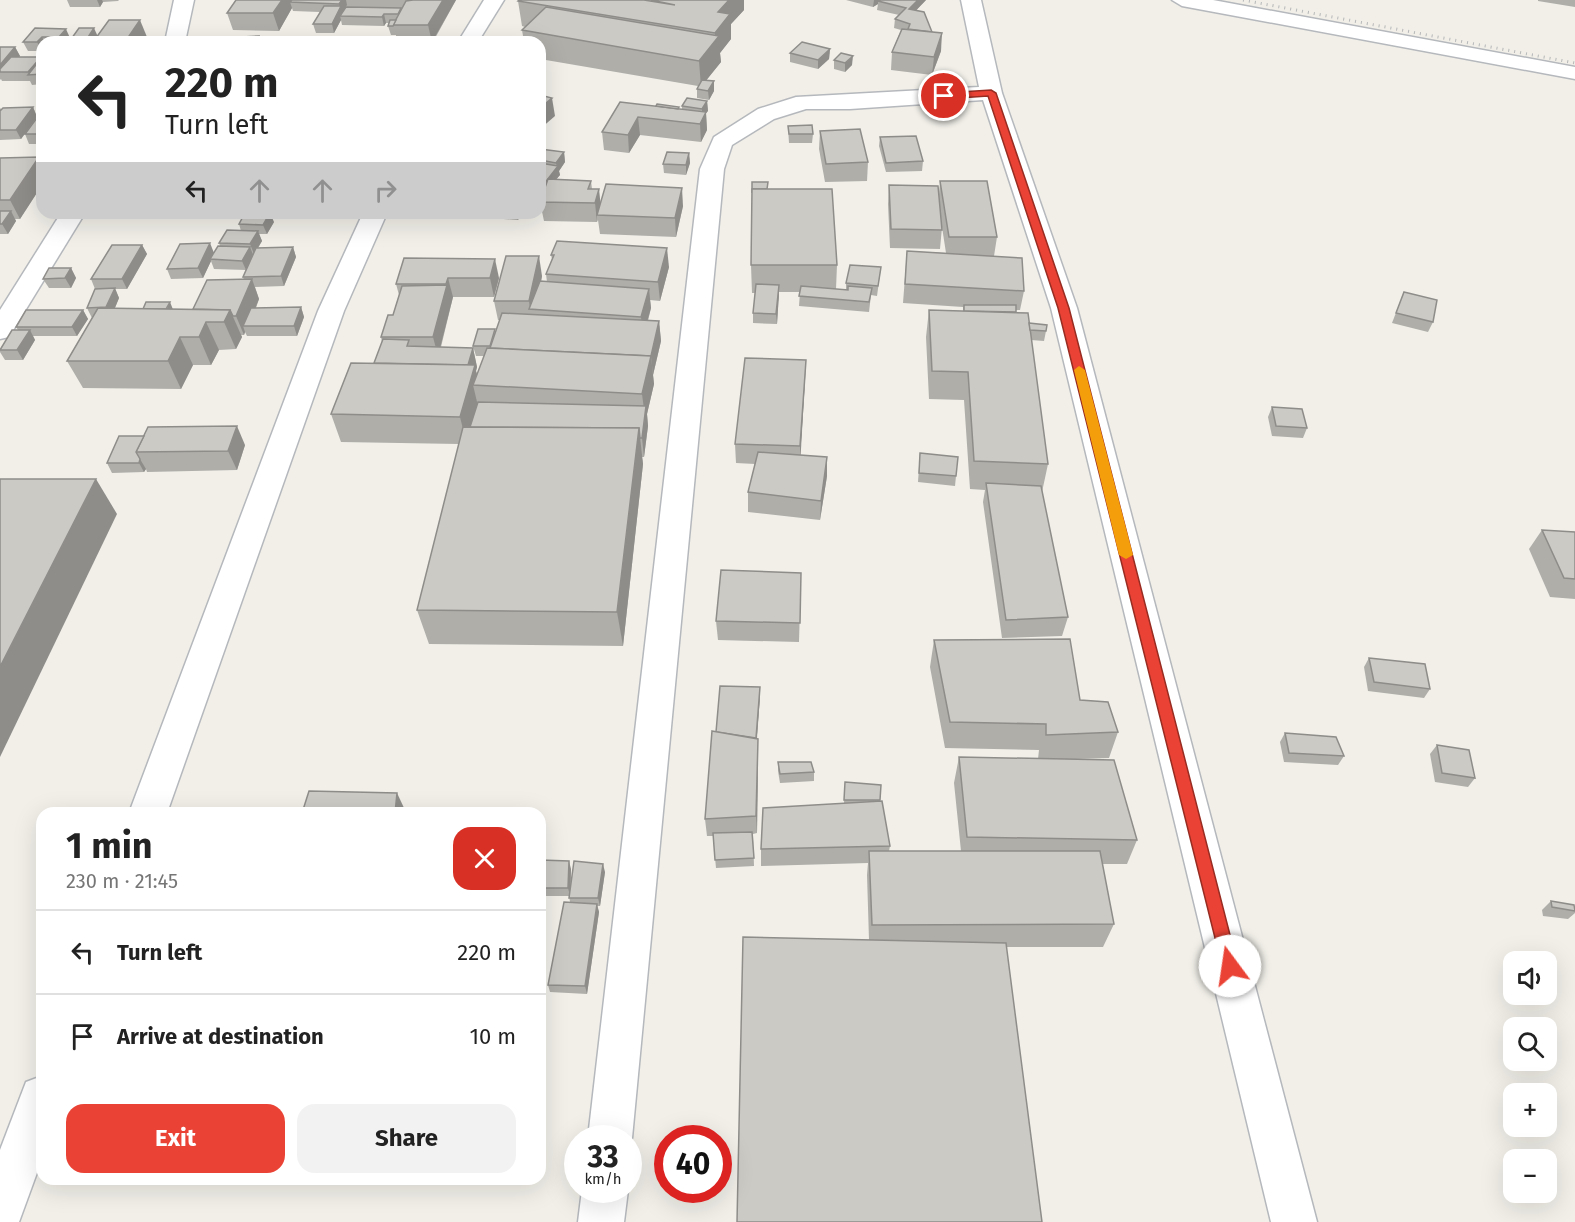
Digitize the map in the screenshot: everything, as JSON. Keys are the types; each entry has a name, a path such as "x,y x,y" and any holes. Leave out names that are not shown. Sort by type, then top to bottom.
{"street":[{"path":"177,36 184,0"},
{"path":"472,36 494,0"},
{"path":"971,0 991,93 1064,308 1294,1222"},
{"path":"1182,0 1575,73"},
{"path":"611,1125 685,403 712,169 723,142 765,114 804,102 850,103 991,93"},
{"path":"0,331 69,219"},
{"path":"150,807 331,311 372,219"},
{"path":"0,1211 36,1114"},
{"path":"602,1222 604,1203"}],"building":[{"path":"236,0 282,0 273,13 227,13"},
{"path":"292,0 342,0 339,4 290,2"},
{"path":"443,0 428,25 393,25 406,1"},
{"path":"519,0 644,0 675,5 651,0 729,0 718,12 730,14 715,33"},
{"path":"879,0 918,0 909,9 924,12 932,32 908,29 910,24 895,19 906,8"},
{"path":"324,6 341,6 332,24 313,24"},
{"path":"346,7 401,8 398,14 384,14 382,17 340,16"},
{"path":"546,7 719,36 699,61 522,30"},
{"path":"109,20 140,20 129,36 97,36"},
{"path":"390,20 396,20 393,26 388,26"},
{"path":"35,28 66,29 60,36 36,36 36,42 23,42"},
{"path":"79,28 94,28 89,36 73,36"},
{"path":"902,29 942,33 934,57 892,52"},
{"path":"802,42 830,49 818,60 790,53"},
{"path":"0,47 15,47 0,65"},
{"path":"841,53 853,56 845,63 834,60"},
{"path":"11,57 36,57 36,63 28,72 0,72"},
{"path":"36,65 36,74 28,75"},
{"path":"702,80 714,81 708,91 697,89"},
{"path":"687,98 707,101 702,109 682,106"},
{"path":"620,102 706,112 700,124 638,117 628,135 602,132"},
{"path":"657,104 679,107 678,109 656,106"},
{"path":"33,107 16,130 0,130 0,111 3,108"},
{"path":"36,119 36,134 25,134"},
{"path":"812,125 813,134 789,134 788,126"},
{"path":"860,129 868,162 826,164 820,131"},
{"path":"916,136 923,161 886,163 880,137"},
{"path":"546,150 564,152 556,163 546,161"},
{"path":"667,152 689,153 686,165 663,164"},
{"path":"36,157 36,161 10,200 0,200 0,158"},
{"path":"546,164 558,166 546,181"},
{"path":"548,179 591,181 588,189 599,189 595,203 546,202"},
{"path":"940,181 987,181 997,237 949,237"},
{"path":"752,182 768,182 767,189 752,189"},
{"path":"606,184 682,188 675,218 597,215"},
{"path":"889,185 938,186 942,230 891,229"},
{"path":"752,189 832,189 837,265 751,265"},
{"path":"0,211 11,211 2,224 0,224"},
{"path":"242,219 266,219 263,225 239,224"},
{"path":"227,230 258,231 250,244 219,243"},
{"path":"557,241 667,248 658,282 546,274"},
{"path":"210,243 198,268 167,269 180,244"},
{"path":"112,245 142,245 122,279 91,279"},
{"path":"218,246 250,247 242,261 210,259"},
{"path":"293,247 281,276 243,277 256,248"},
{"path":"907,251 1022,258 1024,291 905,284"},
{"path":"506,256 539,256 529,301 494,301"},
{"path":"404,258 495,259 490,278 448,278 446,284 396,284"},
{"path":"850,265 881,267 878,286 846,283"},
{"path":"49,268 71,268 65,278 43,279"},
{"path":"252,279 236,316 233,316 230,310 193,309 207,280"},
{"path":"540,281 649,289 641,317 529,309"},
{"path":"756,284 779,285 776,314 753,313"},
{"path":"447,285 433,337 381,337 388,315 393,315 402,286"},
{"path":"801,286 848,290 848,286 872,288 869,302 799,296"},
{"path":"115,288 106,307 87,308 95,289"},
{"path":"1404,292 1437,300 1433,322 1396,313"},
{"path":"146,302 170,302 166,309 143,309"},
{"path":"964,305 1016,305 1016,312 964,311"},
{"path":"301,307 294,326 243,326 251,308"},
{"path":"98,308 230,310 224,322 206,322 199,337 180,337 168,361 67,361"},
{"path":"26,310 83,310 72,327 16,327"},
{"path":"929,310 1028,313 1048,464 974,461 968,372 932,371"},
{"path":"502,313 659,321 651,356 490,348"},
{"path":"1029,323 1047,325 1046,331 1030,330"},
{"path":"478,329 495,329 490,346 473,346"},
{"path":"12,330 30,330 17,350 0,350"},
{"path":"383,339 409,340 407,346 473,348 468,365 374,363"},
{"path":"487,348 651,356 642,394 473,385"},
{"path":"745,358 806,360 800,446 735,444"},
{"path":"351,363 475,365 460,417 331,414"},
{"path":"478,402 646,406 642,438 640,438 639,428 470,427"},
{"path":"1272,407 1302,409 1307,428 1276,426"},
{"path":"237,426 228,451 136,452 148,427"},
{"path":"463,427 639,428 617,612 417,610"},
{"path":"119,436 144,436 136,452 140,459 139,463 107,463"},
{"path":"758,452 827,457 821,501 748,492"},
{"path":"920,453 958,457 956,476 919,473"},
{"path":"0,479 96,479 0,667"},
{"path":"986,483 1041,486 1068,617 1006,620"},
{"path":"1542,530 1575,532 1575,579 1564,578"},
{"path":"721,570 801,573 800,623 716,621"},
{"path":"1070,639 1080,700 1108,702 1118,732 1046,735 1046,724 950,722 934,640"},
{"path":"1369,658 1425,664 1430,689 1374,682"},
{"path":"720,686 760,687 756,738 716,732"},
{"path":"712,731 758,739 756,816 705,819"},
{"path":"1285,733 1336,737 1344,756 1289,753"},
{"path":"1437,745 1469,750 1475,778 1442,773"},
{"path":"959,757 1114,760 1137,840 967,837"},
{"path":"778,762 811,762 814,772 780,774"},
{"path":"845,782 881,785 880,800 844,800"},
{"path":"309,791 397,793 396,807 304,807"},
{"path":"882,801 890,846 761,849 763,808"},
{"path":"752,832 754,858 715,860 713,833"},
{"path":"869,851 1100,851 1114,924 872,925"},
{"path":"546,860 569,861 568,888 546,888"},
{"path":"574,861 603,864 598,898 569,898"},
{"path":"1551,901 1574,905 1575,911 1552,907"},
{"path":"564,902 597,904 585,986 548,985"},
{"path":"743,937 1006,943 1042,1222 737,1222"}],"railway":[{"path":"1243,0 1575,63"}],"slow traffic":[{"path":"1079,370 1126,555"}],"route":[{"path":"944,96 991,93 1064,308 1230,966"}]}
